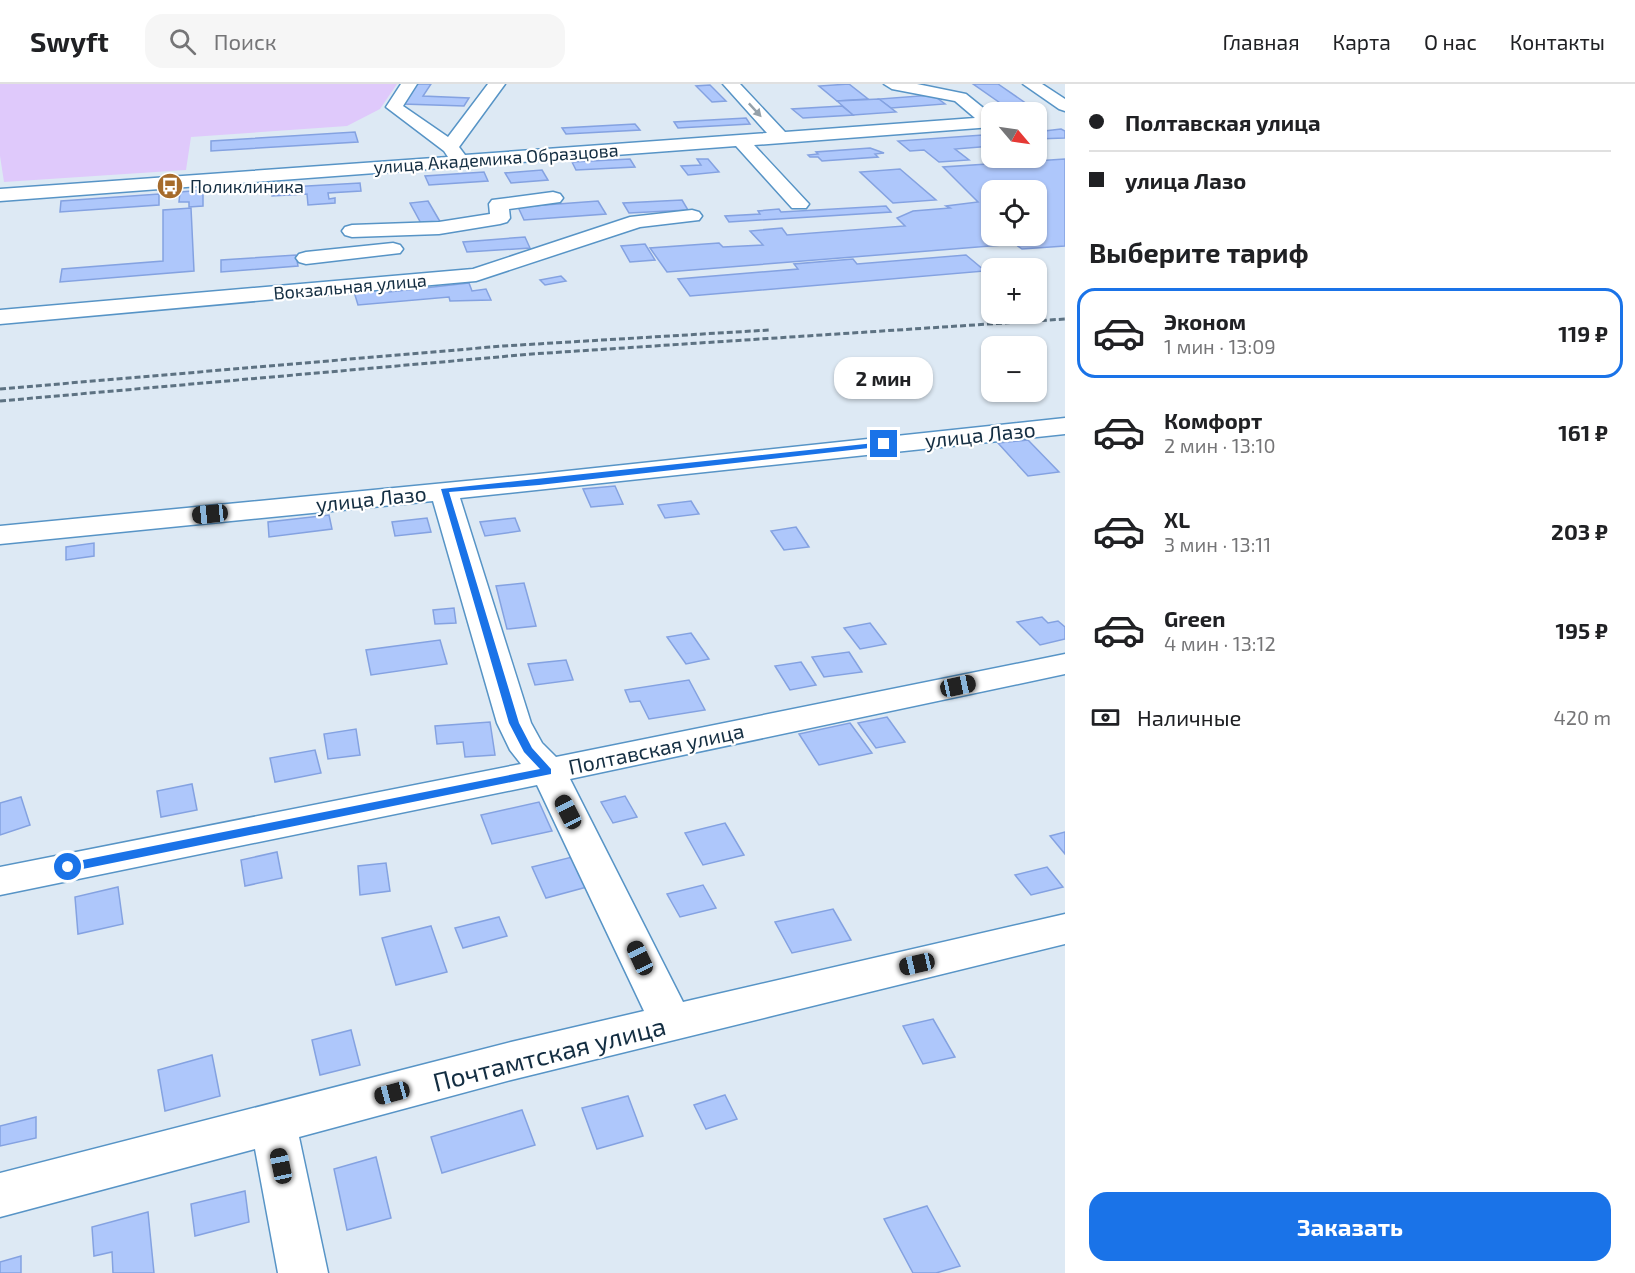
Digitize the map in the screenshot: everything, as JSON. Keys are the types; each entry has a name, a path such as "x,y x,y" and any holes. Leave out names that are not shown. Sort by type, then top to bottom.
{"street":[{"path":"409,84 394,107 455,154 483,100 497,84"},
{"path":"731,84 780,137"},
{"path":"892,84 960,97 981,111"},
{"path":"961,84 981,105"},
{"path":"1030,84 1062,114"},
{"name":"улица Академика Образцова","path":"0,195 455,154 740,140 981,120"},
{"path":"740,140 799,204"},
{"path":"352,231 439,228 500,218 499,204 553,198"},
{"name":"Вокзальная улица","path":"0,317 460,276 490,271 637,221 692,216"},
{"path":"306,258 446,244 439,228"},
{"path":"451,255 460,276"},
{"name":"улица Лазо","path":"0,535 1065,426"},
{"path":"444,490 514,723 528,750 548,771 671,1022"},
{"name":"Полтавская улица","path":"0,881 1065,664"},
{"name":"Почтамтская улица","path":"0,1195 511,1061 671,1022 1060,937"},
{"path":"273,1124 303,1273"}],"shaded area":[{"path":"0,84 397,84 380,109 347,126 191,137 186,170 4,182 0,156"}],"building":[{"path":"416,84 431,84 423,96 469,98 464,106 403,104"},
{"path":"849,84 868,99 837,101 819,86"},
{"path":"973,84 998,84 1024,102 999,102"},
{"path":"710,85 726,101 712,102 696,86"},
{"path":"933,95 945,104 891,108 879,99"},
{"path":"879,99 896,112 853,115 837,101"},
{"path":"842,106 853,115 803,118 792,109"},
{"path":"746,118 750,124 678,128 674,122"},
{"path":"635,124 640,130 566,134 562,128"},
{"path":"1061,129 1065,131 1065,138 1047,139 1047,131"},
{"path":"355,132 358,142 211,151 211,141"},
{"path":"981,135 981,147 955,149 969,160 939,162 924,150 910,151 898,141"},
{"path":"870,148 884,153 875,154 878,157 822,161 818,157 808,155 818,154 816,152"},
{"path":"630,159 635,167 576,170 572,162"},
{"path":"697,159 708,159 719,172 688,175 681,166 701,165"},
{"path":"1065,159 1065,246 1022,249 1018,246 1047,246 1047,180 981,180 981,246 990,246 667,272 650,248 719,243 723,247 763,245 750,231 782,228 787,235 905,226 897,218 913,211 950,208 946,206 978,202 943,167 981,165 981,168 1047,168 1047,160"},
{"path":"900,169 936,200 893,203 860,172"},
{"path":"542,170 548,180 511,183 505,173"},
{"path":"484,172 488,181 429,185 425,176"},
{"path":"360,183 361,191 328,193 329,199 335,198 335,203 308,205 307,194 272,196 272,188"},
{"path":"203,190 203,206 189,207 189,202 179,202 180,192"},
{"path":"159,194 159,205 60,212 61,201"},
{"path":"682,200 688,210 629,213 623,203"},
{"path":"428,201 442,225 423,227 410,203"},
{"path":"598,201 606,214 524,220 518,207"},
{"path":"886,206 891,212 729,222 725,216 760,214 758,211 779,209 781,212"},
{"path":"191,208 194,271 60,282 62,269 163,261 163,210"},
{"path":"525,237 530,248 467,252 463,242"},
{"path":"645,244 655,260 630,262 621,246"},
{"path":"296,255 298,266 221,272 221,260"},
{"path":"966,255 981,268 981,271 690,296 678,279 798,269 794,264 853,259 857,264"},
{"path":"561,276 566,281 545,285 540,280"},
{"path":"469,283 472,291 486,289 491,300 450,301 449,297 358,305 354,292 388,289 389,292"},
{"path":"1028,440 1059,472 1028,476 998,443"},
{"path":"615,486 623,504 591,507 583,489"},
{"path":"691,501 699,514 665,518 658,505"},
{"path":"329,515 332,529 269,537 268,522"},
{"path":"427,518 431,532 395,536 392,522"},
{"path":"515,518 520,531 485,536 480,522"},
{"path":"796,527 809,547 784,550 771,531"},
{"path":"94,543 94,556 66,560 66,547"},
{"path":"524,583 536,626 507,629 496,586"},
{"path":"454,608 456,623 435,624 433,610"},
{"path":"1042,617 1048,623 1058,621 1065,627 1065,639 1040,645 1017,622"},
{"path":"870,623 886,644 860,649 844,628"},
{"path":"691,633 709,659 686,664 667,637"},
{"path":"440,640 447,664 371,675 366,650"},
{"path":"849,652 862,672 824,677 812,657"},
{"path":"566,660 573,680 535,685 528,664"},
{"path":"801,662 816,685 790,690 775,666"},
{"path":"689,680 705,710 649,719 640,701 630,702 625,690"},
{"path":"887,717 905,742 876,748 858,723"},
{"path":"490,722 495,755 465,757 463,742 437,744 435,726"},
{"path":"850,723 872,753 819,765 799,734"},
{"path":"356,729 360,755 328,759 324,734"},
{"path":"315,750 321,773 275,782 270,758"},
{"path":"192,784 197,810 161,817 157,791"},
{"path":"625,796 637,817 613,823 601,802"},
{"path":"21,797 30,825 0,835 0,803"},
{"path":"539,802 552,831 492,844 481,815"},
{"path":"725,823 744,855 703,865 685,833"},
{"path":"1065,832 1065,854 1050,836"},
{"path":"277,852 282,878 245,886 241,860"},
{"path":"572,857 587,887 546,898 532,867"},
{"path":"386,863 390,891 360,895 358,866"},
{"path":"1047,867 1063,887 1031,895 1015,875"},
{"path":"703,885 716,908 680,917 667,894"},
{"path":"118,887 123,924 78,934 75,897"},
{"path":"833,909 851,940 792,953 775,922"},
{"path":"499,917 507,936 463,948 455,928"},
{"path":"431,926 447,972 396,985 382,938"},
{"path":"933,1019 955,1057 923,1064 903,1026"},
{"path":"351,1030 360,1065 320,1075 312,1040"},
{"path":"212,1055 220,1096 165,1111 158,1070"},
{"path":"725,1095 737,1119 706,1129 694,1105"},
{"path":"628,1096 643,1136 597,1149 582,1108"},
{"path":"522,1110 535,1145 442,1173 431,1137"},
{"path":"36,1117 36,1138 0,1146 0,1126"},
{"path":"376,1157 391,1218 347,1230 334,1169"},
{"path":"245,1191 249,1222 195,1236 191,1204"},
{"path":"927,1206 960,1266 936,1273 913,1273 884,1219"},
{"path":"148,1212 154,1273 113,1273 112,1252 94,1256 92,1227"},
{"path":"21,1256 21,1273 0,1273 0,1262"}],"railway":[{"path":"0,401 532,354 1065,319"},
{"path":"0,389 503,346 769,330"}],"place":[{"name":"Поликлиника","path":"170,186"}],"route":[{"path":"68,867 548,771 528,750 514,723 444,490 539,482 884,444"}]}
